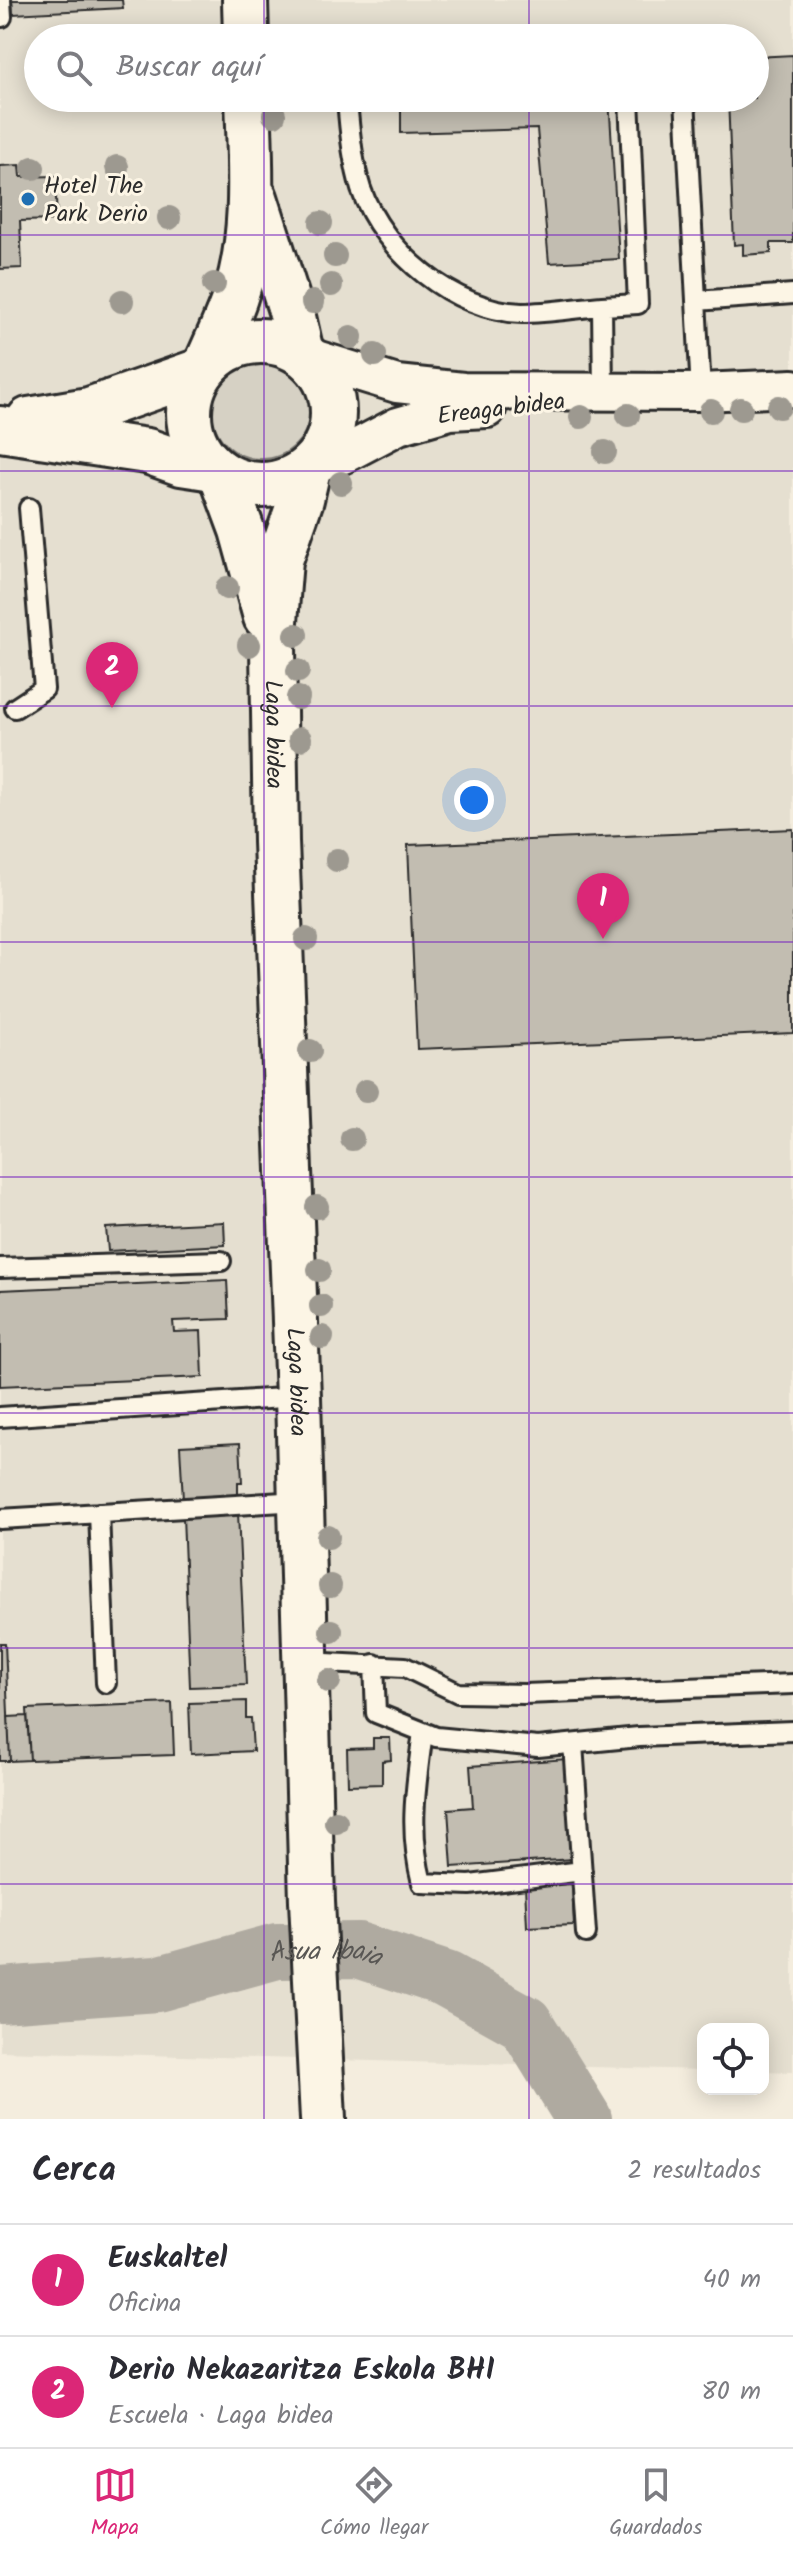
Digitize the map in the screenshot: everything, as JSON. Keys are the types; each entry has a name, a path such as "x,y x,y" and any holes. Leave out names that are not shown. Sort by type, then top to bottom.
{"street":[{"path":"245,0 246,24"},
{"path":"218,471 197,447 190,422 192,395 236,294 246,241 250,184 248,112"},
{"path":"250,184 304,355"},
{"path":"252,342 277,343 304,355 324,377 333,402 332,429 322,454 295,477 265,486 235,481 218,471 147,451 0,427 89,410 205,368 227,350 252,342"},
{"name":"Ereaga bidea","path":"304,355 397,384 463,391 701,392 793,388"},
{"name":"Ereaga bidea","path":"310,466 343,455 398,426 450,411 544,408 603,392"},
{"name":"Laga bidea","path":"310,466 280,560 273,646 276,842 298,1397 312,1901 323,2119"},
{"name":"Laga bidea","path":"218,471 242,530 273,646"}],"lane":[{"path":"348,112 362,190 386,235 422,274 467,300 521,313 638,304 630,112"},
{"path":"686,112 701,392"},
{"path":"696,301 793,294"},
{"path":"602,306 603,392"},
{"path":"15,708 44,689 29,508"},
{"path":"0,1268 221,1261"},
{"path":"0,1417 298,1397"},
{"path":"0,1519 301,1501"},
{"path":"99,1513 106,1683"},
{"path":"306,1662 405,1667 458,1693 524,1694 793,1684"},
{"path":"374,1664 376,1713 436,1737 538,1747 639,1737 793,1731"},
{"path":"423,1732 414,1804 414,1853 422,1883 470,1885 582,1871"},
{"path":"573,1744 586,1933"}],"shaded area":[{"path":"0,0 793,0 793,2072 769,2071 769,2023 697,2023 697,2070 0,2051"},
{"path":"261,361 280,364 296,375 307,391 310,410 307,429 296,445 280,456 261,459 242,456 226,445 215,429 212,410 215,391 226,375 242,364"}],"building":[{"path":"12,0 122,0 123,8 13,14"},
{"path":"793,55 793,243 771,243 771,253 743,255 743,244 734,245 729,112 769,112 769,56"},
{"path":"401,112 610,112 619,259 549,263 537,129 401,133"},
{"name":"Hotel The Park Derio","path":"20,165 21,177 55,176 57,220 20,221 22,268 0,269 0,166"},
{"path":"793,829 793,1033 417,1049 408,845"},
{"path":"224,1222 225,1245 108,1251 106,1228"},
{"path":"227,1280 229,1319 173,1321 174,1332 201,1331 203,1377 0,1386 0,1290"},
{"path":"240,1443 242,1482 238,1482 238,1497 183,1500 180,1446"},
{"path":"238,1513 246,1685 190,1687 183,1516"},
{"path":"0,1643 5,1643 10,1761 0,1761"},
{"path":"246,1701 246,1718 251,1718 253,1751 191,1754 189,1703"},
{"path":"172,1703 174,1755 30,1760 27,1709"},
{"path":"27,1716 30,1760 10,1761 8,1717"},
{"path":"373,1738 390,1738 391,1760 382,1761 382,1784 348,1785 347,1749 373,1748"},
{"path":"567,1759 573,1859 452,1867 448,1809 473,1807 470,1766"},
{"path":"572,1884 574,1925 527,1927 525,1886"}],"waterway":[{"name":"Asua Ibaia","path":"0,1995 157,1984 277,1951 358,1950 446,1979 525,2023 584,2119"}],"place":[{"name":"Hotel The Park Derio","path":"28,199"},
{"name":"Derio Nekazaritza Eskola BHI","path":"112,708"},
{"name":"Euskaltel","path":"603,939"}]}
